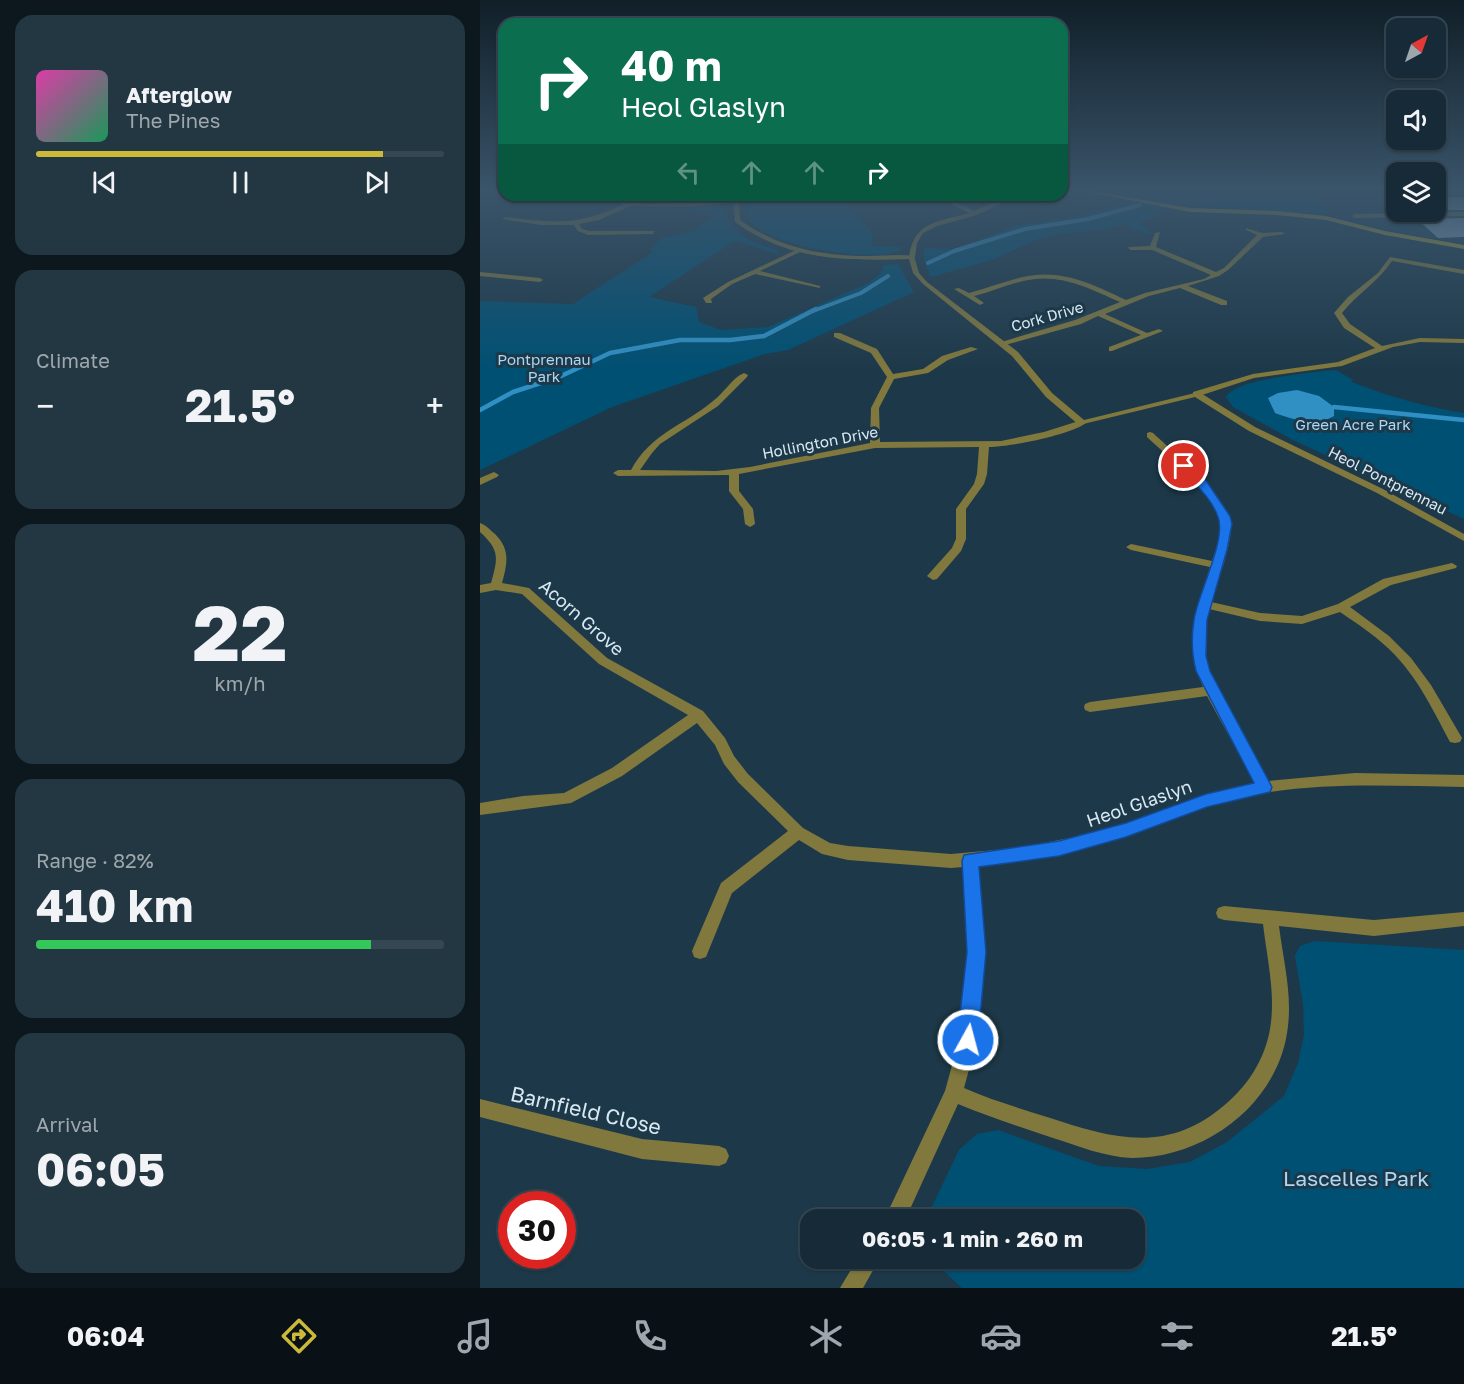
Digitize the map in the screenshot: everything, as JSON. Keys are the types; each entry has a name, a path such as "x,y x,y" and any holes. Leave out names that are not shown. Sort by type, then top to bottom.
{"street":[{"path":"708,301 707,298 720,288 796,251"},
{"path":"805,251 845,257 912,257"},
{"path":"913,251 916,273 931,289 1002,343 1021,360 1049,395 1082,423 1197,394 1253,376 1339,364 1379,347 1420,340 1463,342"},
{"path":"1160,251 1217,275"},
{"name":"Cork Drive","path":"1002,343 1063,327 1125,302 1180,285 1206,280 1217,275 1243,251"},
{"path":"1379,347 1347,326 1338,313 1350,298 1380,274 1388,256 1464,272"},
{"path":"755,272 818,287"},
{"path":"480,274 540,280"},
{"path":"968,296 1026,278 1062,276 1083,282 1125,302"},
{"path":"1180,285 1224,303"},
{"path":"957,289 980,303"},
{"name":"Cork Drive","path":"1099,314 1146,335"},
{"path":"1112,349 1160,331"},
{"path":"837,335 874,351 891,377"},
{"path":"891,377 925,371 945,358 974,349"},
{"path":"634,473 644,454 654,443 715,404 744,375"},
{"path":"875,445 875,408 891,377"},
{"name":"Heol Pontprennau","path":"1197,394 1252,429 1380,490 1464,538"},
{"name":"Hollington Drive","path":"618,473 734,472 875,445 984,446 1013,442 1082,423"},
{"path":"1150,435 1201,482 1224,516 1226,524 1217,565 1204,604 1198,636 1199,656 1211,691 1264,787"},
{"path":"933,576 957,549 961,539 961,508 979,484 984,446"},
{"path":"734,472 734,491 748,509 750,524"},
{"path":"480,483 494,476"},
{"path":"480,526 500,544 503,554 502,568 496,586"},
{"path":"1131,547 1217,565"},
{"path":"1204,604 1282,620 1302,620 1342,607 1387,582 1452,566"},
{"name":"Acorn Grove","path":"480,589 496,586 525,591 603,661 698,715 720,742 729,760 743,778 798,832 827,849 921,860 970,861"},
{"path":"1342,607 1382,636 1407,661 1455,738"},
{"path":"1090,707 1211,691"},
{"path":"480,809 524,802 566,799 617,772 698,715"},
{"name":"Heol Glaslyn","path":"970,861 1059,848 1126,830 1206,801 1264,787 1355,779 1464,781"},
{"path":"700,951 726,888 798,832"},
{"path":"899,1209 954,1093 968,1040 977,952 970,861"},
{"path":"1224,913 1374,927 1464,919"},
{"path":"954,1093 1087,1139 1131,1148 1173,1144 1213,1128 1241,1105 1260,1082 1277,1040 1280,1010 1270,918"},
{"name":"Barnfield Close","path":"480,1108 642,1149 719,1156"},
{"path":"851,1288 863,1269"}],"green space":[{"name":"Pontprennau Park","path":"719,251 649,297 696,307 699,322 721,330 768,327 869,283 879,275 884,265 898,264 914,292 788,350 765,354 612,407 480,470 480,301 573,304 653,252"},
{"path":"830,251 897,251 888,254 847,254"},
{"path":"924,251 1012,251 995,259 931,277 924,261"},
{"name":"Green Acre Park","path":"1336,370 1353,380 1351,382 1379,392 1464,413 1464,519 1293,440 1233,407 1226,397 1244,385 1259,381"},
{"name":"Lascelles Park","path":"1315,941 1464,950 1464,1288 962,1288 942,1269 1145,1269 1145,1209 931,1209 959,1150 977,1134 998,1130 1099,1166 1147,1169 1190,1162 1227,1142 1284,1096 1298,1063 1304,1035 1303,1004 1295,956 1300,946"}],"shaded area":[{"path":"1297,390 1319,396 1334,407 1334,416 1312,422 1275,413 1268,398 1278,393"}],"waterway":[{"path":"928,263 954,251"},
{"path":"813,311 861,293 888,276"},
{"path":"480,410 513,392 559,377 610,353 680,340 730,340 764,336 816,309"},
{"path":"1334,407 1464,420"}],"route":[{"path":"968,1040 977,952 970,861 1059,848 1126,830 1206,801 1264,787 1211,691 1199,656 1200,620 1221,550 1226,524 1215,501 1201,482 1184,466"}]}
